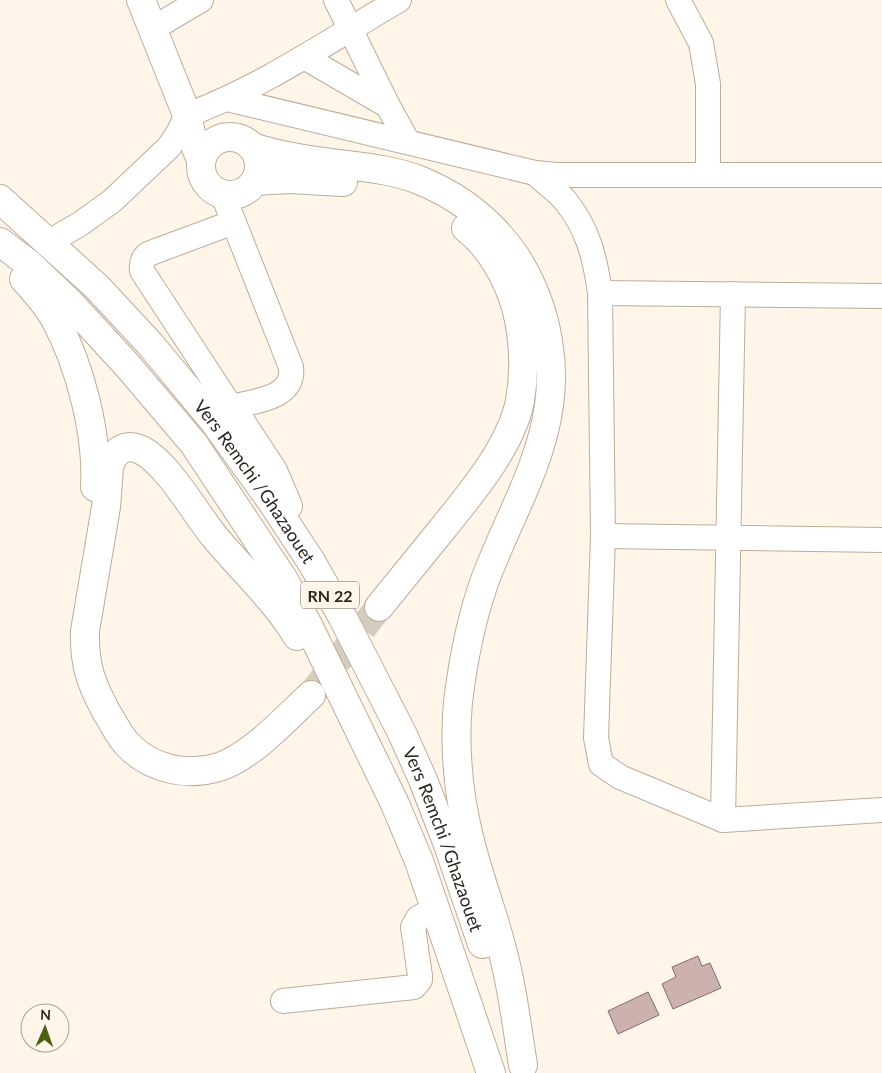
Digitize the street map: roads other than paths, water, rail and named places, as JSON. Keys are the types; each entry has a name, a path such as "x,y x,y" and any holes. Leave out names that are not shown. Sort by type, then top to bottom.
{"main road":[{"path":"141,0 187,115 192,138 201,160"},
{"path":"187,115 208,128 242,142 256,153 259,167 255,181 250,188 233,196 223,195 210,188 205,182 200,167 201,160 209,146 223,138 242,142 297,158 393,172 417,179 457,199 497,233 526,272 536,293 546,330 552,384 550,412 531,473 485,581 472,627 463,667 458,705 456,749 461,797 468,835 506,966 524,1069"},
{"path":"255,181 289,179 325,180 389,189 448,214 472,232 486,247 514,299 523,353 520,402 513,422 496,457 477,487"},
{"name":"Vers Remchi /Ghazaouet","path":"0,199 96,286 150,344 213,420 272,502 312,563 343,618 402,733 423,780 453,859 524,1069"},
{"name":"RN 22","path":"0,242 29,264 70,303 128,365 194,444 284,580 309,627 395,804 419,861 491,1073"},
{"path":"0,255 38,295 55,318 80,382 94,446 94,501 74,631 73,656 76,676 83,698 107,744 123,763 142,776 154,781 186,786 222,781 256,761 271,746 311,695 269,734 244,754 219,767 202,771 186,772 159,766 137,753 120,734 94,689 88,674 84,647 106,506 110,462 116,453 134,447 148,454 164,470 213,535 277,607 369,751"},
{"path":"379,607 477,487 503,461 513,448 527,418 535,379 535,354 526,272"},
{"path":"232,407 273,470 312,563"}],"street":[{"path":"152,29 201,0"},
{"path":"336,0 388,106 408,142"},
{"path":"49,242 80,224 112,200 168,146 178,133 187,115 228,99 304,57 399,0"},
{"path":"678,0 701,43 708,84 708,176"},
{"path":"304,57 388,106"},
{"path":"228,99 535,174 708,176 882,175"},
{"path":"535,174 564,198 583,227 595,259 600,292 604,536 596,738 601,764 620,778 723,820 882,810"},
{"path":"223,195 234,222 291,367 292,373 288,386 279,394 232,407 142,272 141,266 142,260 148,254 234,222"},
{"path":"600,292 882,296"},
{"path":"723,820 733,294"},
{"path":"604,536 882,540"},
{"path":"283,1001 414,987 420,980 420,976 413,927 418,918 436,908"}],"tunnel":[{"path":"311,695 379,607"}]}
